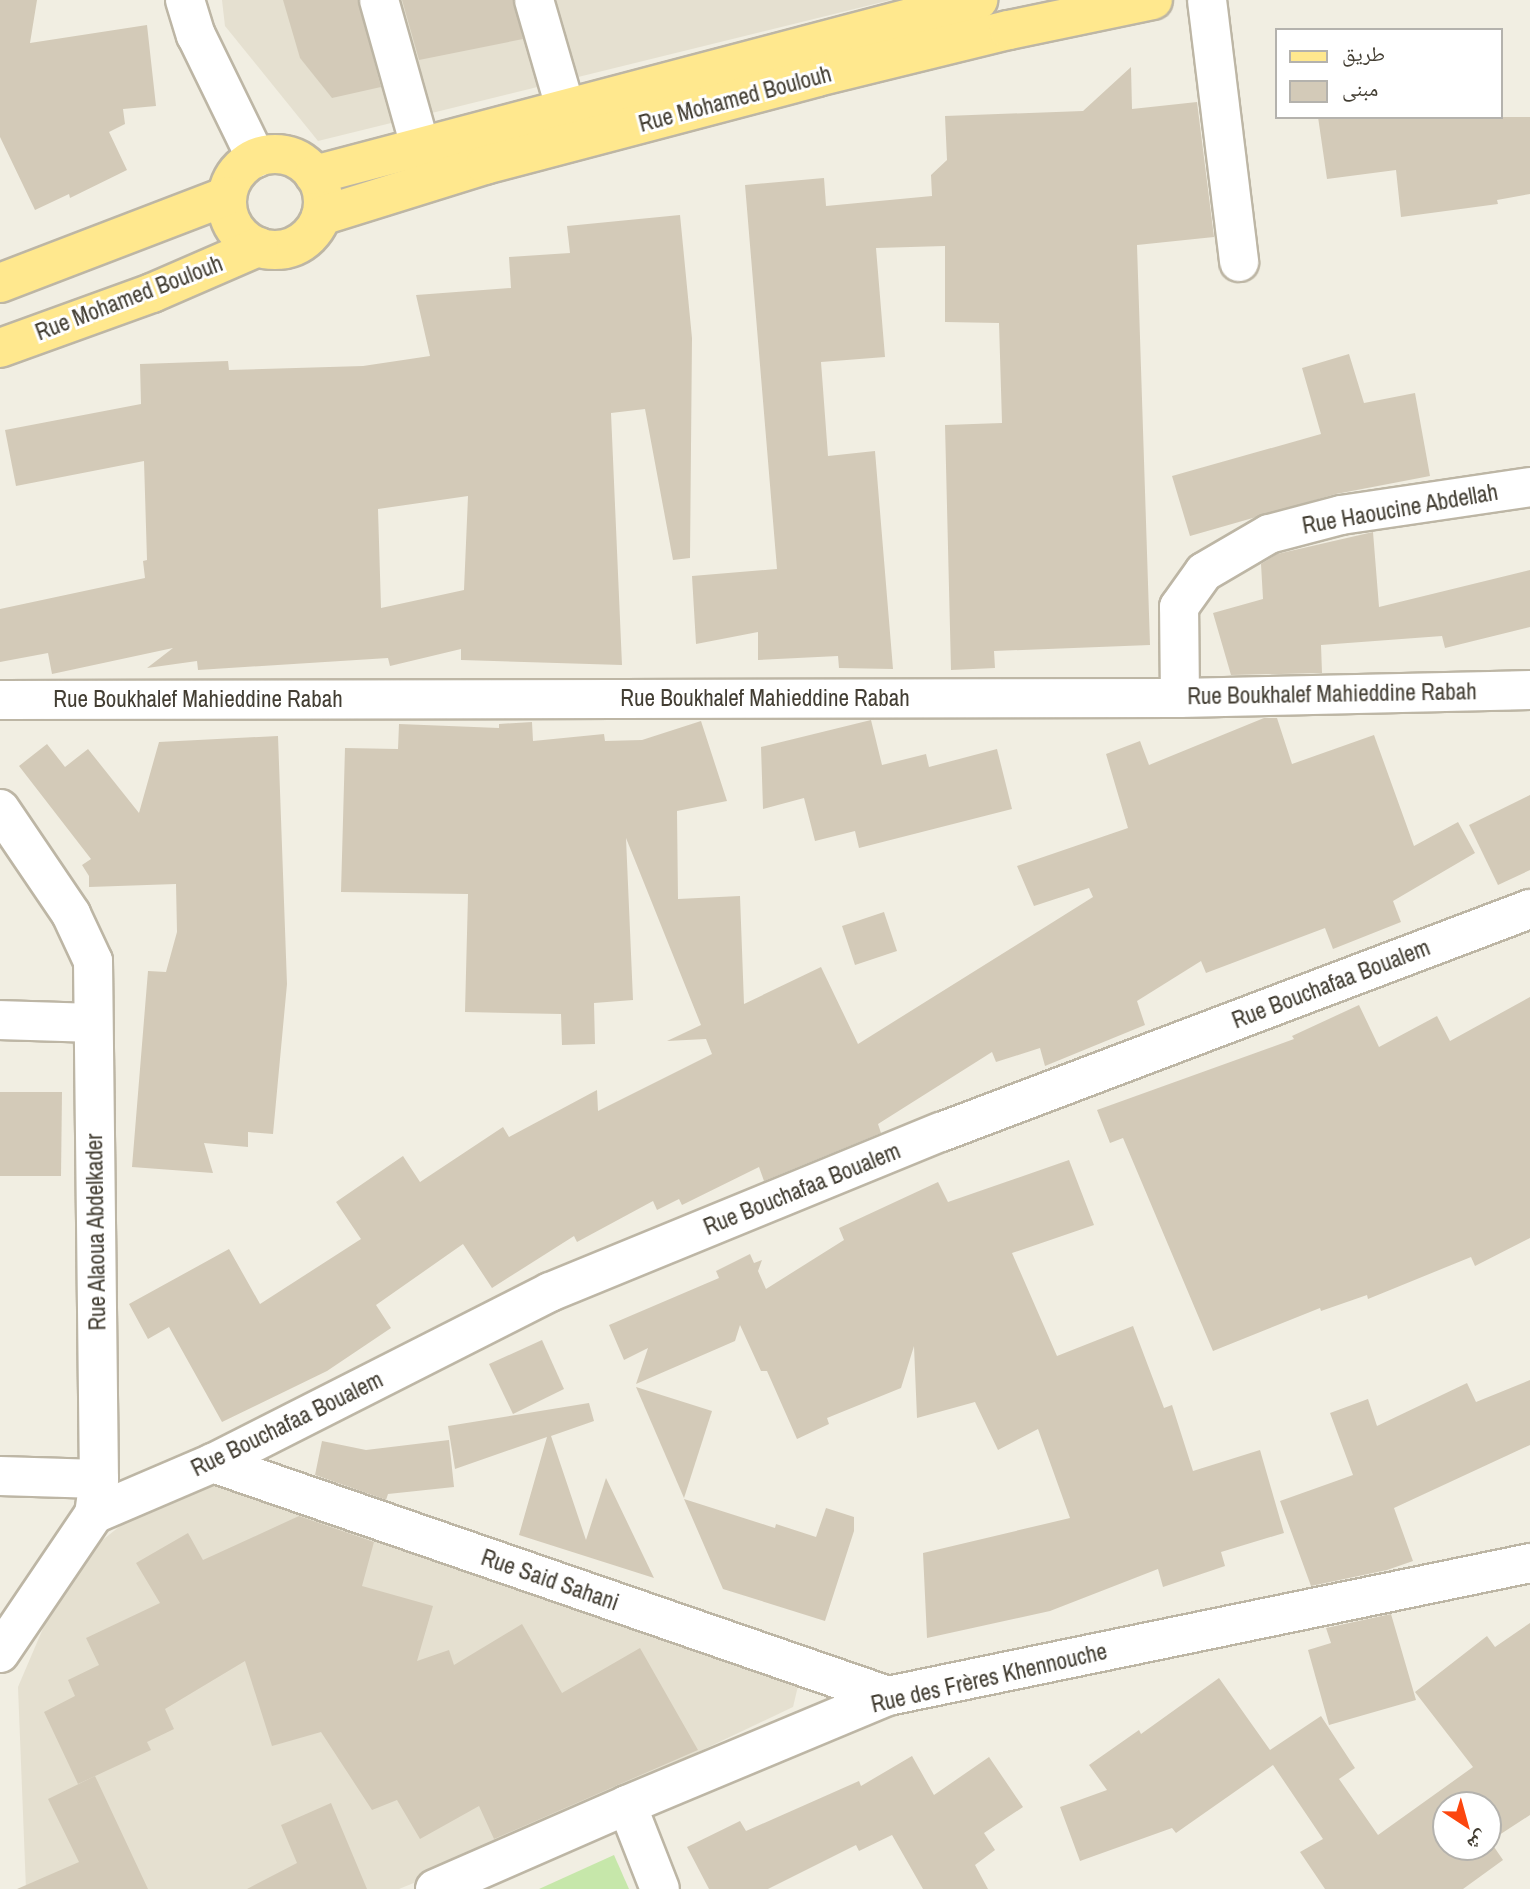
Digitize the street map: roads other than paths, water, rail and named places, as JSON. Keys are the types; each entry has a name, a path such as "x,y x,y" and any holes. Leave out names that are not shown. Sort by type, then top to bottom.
{"main road":[{"path":"314,175 978,0"},
{"name":"Rue Mohamed Boulouh","path":"321,216 485,165 817,77 1009,30 1153,0"},
{"path":"282,154 306,166 314,175 321,188 321,216 316,228 296,245 284,249 258,247 237,232 228,210 227,196 237,173 256,158 282,154"},
{"path":"0,283 227,196"},
{"name":"Rue Mohamed Boulouh","path":"0,348 152,293 258,247"}],"street":[{"path":"185,0 196,35 256,158"},
{"path":"379,0 419,146"},
{"path":"534,0 565,107"},
{"path":"1207,0 1239,262"},
{"name":"Rue Haoucine Abdellah","path":"1180,698 1179,607 1204,572 1269,534 1341,515 1530,487"},
{"name":"Rue Boukhalef Mahieddine Rabah","path":"0,700 1180,698 1530,690"},
{"name":"Rue Alaoua Abdelkader","path":"0,809 71,914 93,961 96,1496"},
{"name":"Rue Bouchafaa Boualem","path":"96,1496 213,1463 550,1292 941,1132 1530,909"},
{"path":"0,1020 93,1023"},
{"name":"Rue Said Sahani","path":"213,1463 888,1696"},
{"path":"0,1476 96,1496 0,1653"},
{"name":"Rue des Frères Khennouche","path":"435,1889 888,1696 1530,1563"},
{"path":"627,1805 660,1889"}]}
